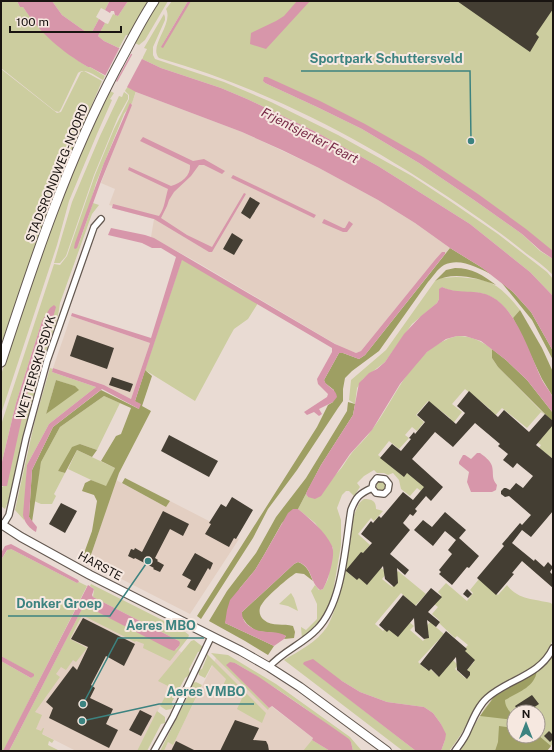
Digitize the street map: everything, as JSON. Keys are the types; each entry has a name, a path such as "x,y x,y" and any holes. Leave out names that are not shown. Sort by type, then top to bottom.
{"main road":[{"name":"STADSRONDWEG-NOORD","path":"1,362 42,238 83,137 130,42 154,1"}],"street":[{"name":"WETTERSKIPSDYK","path":"2,525 10,515 25,445 47,361 94,226 101,219"},
{"path":"269,667 278,657 311,636 329,615 339,584 351,510 355,500 361,493 372,488"},
{"name":"HARSTE","path":"2,525 90,575 241,651 269,667 300,687 387,751"},
{"path":"154,751 173,717 211,637"},
{"path":"455,751 486,698 507,684 530,673 543,662 553,648"}],"shaded area":[{"path":"136,92 242,132 319,168 378,200 415,223 450,248 445,254 434,261 361,351 356,353 344,349 195,261 151,237 154,219 112,208 113,206 109,205 115,189 101,183"},
{"path":"71,316 150,343 131,399 104,385 53,368"},
{"path":"116,480 166,507 170,501 209,521 239,539 190,614 92,564 93,561 89,559"},
{"path":"82,608 177,649 186,656 137,751 76,751 23,724"},
{"path":"217,656 269,708 271,706 313,738 312,740 330,751 164,751 168,742 173,744"}],"green space":[{"path":"1,1 17,1 20,7 23,7 36,24 52,40 79,61 105,76 103,80 93,74 81,71 78,73 61,109 59,112 55,111 1,68"},
{"path":"52,1 112,1 109,2 105,10 101,8 96,17 99,19 92,32 86,32 62,15"},
{"path":"128,1 150,1 129,35 126,35 119,48 104,41 98,36 105,23 108,24 113,14 118,16"},
{"path":"159,1 168,1 145,40 139,45 135,43"},
{"path":"172,1 188,1 161,47 190,1 553,1 553,256 476,196 361,125 263,81 362,129 419,163 522,234 540,251 553,259 553,275 501,234 437,189 361,144 322,123 242,86 159,58 156,53 158,41 167,21 168,15 166,9"},
{"path":"164,14 165,20 153,47 153,55 155,59 224,82 271,102 338,135 412,176 498,234 547,272 553,279 553,296 530,272 470,224 378,166 316,132 247,99 221,88 161,68 142,59 147,49 144,48"},
{"path":"1,69 57,113 61,112 81,72 84,71 102,81 50,203 1,345"},
{"path":"127,87 136,91 132,103 124,114 96,183 78,246 93,203 99,205 92,214 60,303 29,414 9,504 7,504 5,509 1,506 1,486 3,487 28,390 52,321 42,321 16,403 1,466 1,425 54,264 60,265 67,256 95,175 114,129 129,99 129,95 125,91"},
{"path":"110,91 114,93 110,99 112,100 69,201 57,245 1,414 1,375 35,271 81,151"},
{"path":"124,92 128,95 128,99 118,117 94,175 66,256 60,263 54,263 72,202 100,136 119,96 122,97"},
{"path":"450,248 493,275 469,264 456,262 444,265 428,282 379,351 345,378 343,401 297,470 268,509 253,538 201,619 197,616 317,427 328,405 333,402 334,390 325,383 324,380 339,353 359,359 365,355"},
{"path":"182,259 258,303 248,319 234,329 195,401 145,370"},
{"path":"455,268 467,269 477,273 496,285 474,278 457,276 450,276 435,281 446,270"},
{"path":"456,277 478,279 493,284 506,294 520,310 513,318 501,303 485,294 450,290 442,287 439,290 439,299 437,303 412,324 385,362 363,379 357,388 355,404 349,400 351,380 386,350 435,281 441,278"},
{"path":"501,282 513,292 531,312 553,351 553,360 532,320"},
{"path":"520,310 542,348 553,372 553,397 542,379 513,318"},
{"path":"457,336 475,339 492,349 492,358 498,367 547,417 541,412 527,428 502,408 491,420 485,415 490,409 465,389 452,404 462,412 451,426 450,418 428,401 416,415 424,422 417,431 412,427 405,435 409,438 399,449 389,441 378,455 402,475 406,471 425,487 421,491 417,488 410,496 401,489 399,480 393,473 388,475 384,473 377,473 374,470 364,476 357,483 360,487 354,496 349,491 346,491 342,495 337,508 341,520 341,545 332,598 325,615 302,639 301,627 306,630 317,619 317,604 311,591 315,585 319,590 323,589 328,579 333,548 315,523 298,509 306,494 308,497 340,470 351,454 371,431 406,376 417,362 428,351 441,342"},
{"path":"492,349 527,380 553,413 553,426 551,423 552,421 498,367 492,358"},
{"path":"50,368 53,369 52,372 96,387 49,424 27,465 24,520 15,510 35,420","holes":["56,380 74,386 46,414"]},
{"path":"145,370 152,376 142,406 151,411 119,473 89,559 83,556 92,531 97,501 94,495 82,491 85,483 91,480 106,486 115,468 101,461 116,436 121,434 131,408 104,396 60,427 41,462 32,522 29,517 32,470 53,427 101,390 139,409 135,401"},
{"path":"56,380 75,386 79,390 46,414"},
{"path":"104,396 120,403 97,450 80,444 58,471 65,473 54,494 56,496 52,504 41,504 34,501 41,462 60,427"},
{"path":"348,402 355,404 353,415 321,465 298,509 282,523 255,570 240,588 225,623 274,646 268,655 209,621 227,591 256,553 276,517 306,478 347,411"},
{"path":"551,423 553,426 553,459 539,448 541,445 535,441"},
{"path":"80,444 97,450 92,457 77,450 65,473 58,471 72,447"},
{"path":"77,450 115,468 106,487 68,469"},
{"path":"125,478 170,501 166,507 122,483"},
{"path":"381,481 386,486 381,491 376,486"},
{"path":"364,499 373,501 376,509 383,511 374,521 371,518 358,534 370,545 347,572 355,578 358,574 380,567 387,573 382,579 392,587 396,582 392,578 398,571 426,594 415,606 401,593 375,624 383,631 386,627 395,634 407,620 414,626 410,630 423,641 429,634 424,629 430,622 444,634 418,662 427,670 429,668 438,676 453,660 458,665 455,669 465,678 469,673 466,671 474,662 462,651 468,645 457,636 455,638 432,614 438,607 434,604 441,595 438,592 446,583 467,601 473,593 470,590 479,579 498,595 507,585 516,594 533,600 551,603 553,606 553,637 549,649 534,666 492,689 483,697 449,751 441,751 445,740 441,724 433,713 424,707 387,702 360,692 304,662 304,664 416,751 403,751 284,660 307,646 318,637 327,627 331,619 342,585 354,516 358,505"},
{"path":"8,549 11,549 77,583 79,582 87,586 4,750 1,751 1,661 31,678 34,675 1,656 1,560"},
{"path":"298,562 306,567 313,581 304,574 296,573 268,596 260,610 261,617 267,622 293,626 295,632 294,638 284,639 286,636 256,631 247,624 242,617 242,612"},
{"path":"91,584 184,631 189,635 188,638 170,661 143,648 144,644 135,642 82,615 70,639 87,648 76,662 73,660 66,670 61,667 56,674 60,677 35,712 42,715 36,729 41,731 44,728 42,734 54,740 52,743 49,741 48,745 60,751 9,751 84,605 176,650 179,646 179,641 93,597 94,589 90,586"},
{"path":"291,593 298,611 288,606 279,604"},
{"path":"194,640 203,647 201,651 198,652 189,669 190,674 185,678 172,702 173,707 166,710 160,706 170,687 158,681 191,641"},
{"path":"206,653 266,713 262,723 237,709 243,696 230,683 225,692 221,690 226,679 212,665 205,678 199,675 198,670 202,669 207,657"},
{"path":"211,653 228,655 276,684 350,737 362,751 353,751 351,742 309,711 265,682 235,663 227,665 269,708 268,710"},
{"path":"553,654 553,743 547,751 456,751 494,697 540,669"},
{"path":"537,671 533,682 529,686 505,700 506,719 480,716 494,697"},
{"path":"196,682 202,685 173,745 168,742 164,751 160,751 190,692 189,689 192,683"},
{"path":"157,711 165,717 165,723 161,724 147,751 137,751"},
{"path":"499,726 506,727 506,744 546,744 546,742 551,746 547,751 495,751 498,742"},
{"path":"312,740 330,751 303,751"}],"water":[{"name":"Frjentsjerter Feart","path":"17,1 52,1 62,15 86,32 90,33 99,19 105,23 98,36 104,41 161,68 221,88 247,99 316,132 378,166 470,224 530,272 553,296 553,351 531,312 513,292 481,267 450,248 415,223 378,200 282,150 242,132 136,92 88,67 69,55 44,34 23,7 20,7"},
{"path":"128,1 118,16 115,15 114,11 111,11 110,13 105,10 109,2"},
{"path":"188,1 191,1 163,48 161,47"},
{"path":"297,1 310,1 266,49 250,44 251,33 284,16"},
{"path":"264,77 320,101 365,124 423,157 526,229 553,251 553,259 541,251 522,234 419,163 362,129 265,83 263,81"},
{"path":"130,103 132,105 100,184 77,248 75,249 75,243 104,163"},
{"path":"143,137 193,161 204,159 225,171 222,174 204,165 199,165 191,176 174,192 169,200 161,218 187,235 212,247 244,193 246,194 212,252 209,252 154,219 112,208 113,204 159,216 163,209 168,189 128,170 129,167 171,186 182,181 189,172 190,165 140,141"},
{"path":"233,175 316,215 314,218 231,178"},
{"path":"324,219 343,228 345,228 349,221 353,224 347,232 343,232 322,223"},
{"path":"111,228 154,238 335,344 356,353 361,351 442,252 445,252 445,254 365,355 359,359 339,353 324,380 325,383 335,392 337,397 333,402 319,409 322,414 319,416 314,412 307,415 304,412 327,397 328,394 318,384 317,379 332,352 332,348 182,260 135,401 141,404 139,409 102,389 53,427 32,470 29,517 37,527 36,532 28,525 23,515 27,465 49,424 96,387 52,372 53,368 104,385 131,399 150,343 71,316 72,313 151,338 176,257 161,248 152,248 142,243 108,235"},
{"path":"442,287 454,291 486,294 501,303 509,312 516,322 542,380 553,398 553,413 527,380 506,360 481,341 465,336 457,336 446,339 427,352 400,384 372,430 350,454 321,496 315,499 308,497 306,494 307,491 321,465 353,415 359,383 369,373 377,369 385,362 404,334 421,316 437,303 439,299 439,289"},
{"path":"54,305 56,307 52,321 28,390 7,486 1,486 1,466 16,403 42,321 50,308"},
{"path":"477,453 480,453 485,457 492,466 493,478 497,485 496,490 492,492 471,492 467,482 469,472 459,464 463,455 471,459"},
{"path":"293,509 298,509 325,535 332,546 333,555 329,574 323,589 320,590 314,583 306,567 298,562 242,612 245,621 254,629 264,632 278,633 286,636 274,646 225,623 230,600 255,570 288,513"},
{"path":"11,544 78,580 79,582 77,583 11,549 7,550 1,560 1,553 5,546"},
{"path":"88,585 94,589 92,595 93,597 179,641 179,646 174,651 169,649 84,605 9,751 3,751"},
{"path":"1,656 34,674 34,676 31,678 1,661"},
{"path":"313,659 342,681 360,692 387,702 424,707 433,713 446,734 441,751 416,751 303,664 304,662"},
{"path":"230,662 235,663 259,677 349,739 353,751 330,751 312,740 313,738 272,706 269,708 226,665"}],"pier":[{"path":"120,47 132,52 115,83 104,78"},
{"path":"133,53 143,57 126,89 116,84"}],"building":[{"path":"457,1 553,1 553,9 536,34 539,37 530,52"},
{"path":"250,197 260,203 250,219 241,213"},
{"path":"232,233 243,240 234,255 223,249"},
{"path":"77,335 114,348 107,369 70,356"},
{"path":"112,377 133,384 130,392 109,385"},
{"path":"469,391 498,417 504,410 529,432 545,414 553,421 553,425 536,445 553,459 553,511 531,537 522,530 512,543 544,567 548,562 553,567 550,572 553,575 553,588 522,561 512,573 514,574 496,595 477,578 504,546 502,544 520,523 522,525 531,515 509,496 505,497 501,494 501,491 504,488 510,490 516,483 523,488 533,476 517,463 513,468 503,460 508,454 498,446 500,444 475,423 453,447 435,432 412,459 443,487 431,501 426,496 415,509 417,511 413,516 410,514 403,523 410,530 390,554 409,570 405,575 397,568 398,583 394,587 385,579 383,566 367,585 359,578 357,580 346,570 361,552 363,553 372,543 361,534 371,521 373,523 379,516 381,518 403,492 413,500 424,487 407,473 404,477 380,458 392,444 401,451 411,439 409,438 414,432 415,434 425,422 417,415 429,401 456,424 465,413 457,406"},
{"path":"169,435 218,461 209,477 161,451"},
{"path":"232,497 253,510 236,539 234,538 229,547 205,534 211,524 209,523 221,504 226,507"},
{"path":"61,503 77,511 65,533 49,524"},
{"path":"163,511 189,524 183,536 170,529 155,558 164,565 160,572 135,558 134,559 128,556 131,549 134,550 135,548 142,552"},
{"path":"445,512 466,530 459,538 479,556 469,568 467,567 452,585 439,574 441,572 439,570 452,554 448,550 456,540 445,531 433,546 414,530 423,520 432,527"},
{"path":"195,553 213,563 210,570 208,568 195,591 187,587 191,580 182,575"},
{"path":"431,588 442,597 428,612 440,622 436,627 427,620 429,638 424,639 415,631 414,618 398,637 389,630 387,632 379,625 403,595 416,606"},
{"path":"467,589 472,594 468,598 463,594"},
{"path":"83,618 135,644 124,666 106,656 91,685 95,688 90,698 113,709 106,724 118,730 109,748 49,718 53,708 46,702 73,666 77,670 88,647 71,639"},
{"path":"446,631 467,649 465,651 475,660 467,670 470,672 470,675 467,679 457,670 456,657 439,677 431,669 429,671 420,664"},
{"path":"532,695 539,704 518,704"},
{"path":"140,710 152,716 141,736 129,730"},
{"path":"235,720 259,728 253,740 266,741 269,751 220,751"},
{"path":"549,731 553,735 553,739 550,742 546,738 546,734"},
{"path":"176,741 196,751 171,751"}],"place":[{"name":"Sportpark Schuttersveld","path":"471,141"},
{"name":"Donker Groep","path":"148,561"},
{"name":"Aeres MBO","path":"83,704"},
{"name":"Aeres VMBO","path":"82,721"}]}
